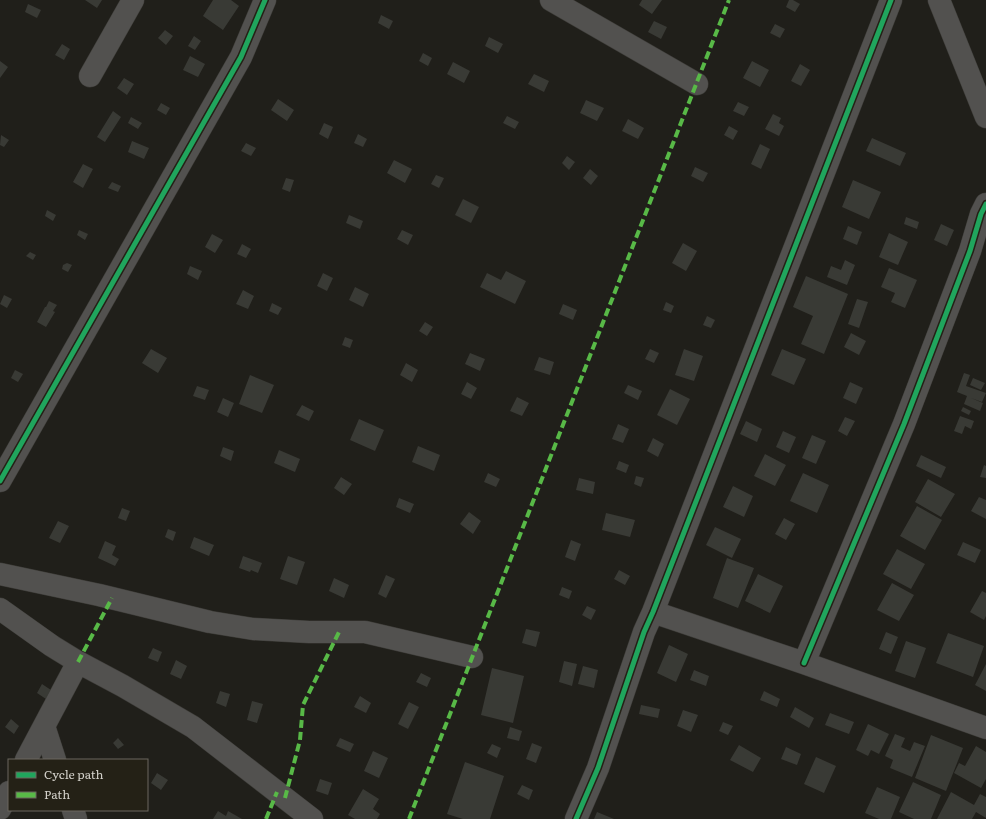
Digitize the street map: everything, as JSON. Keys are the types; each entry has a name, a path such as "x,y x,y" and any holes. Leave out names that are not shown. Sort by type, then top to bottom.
{"street":[{"path":"90,76 133,0"},
{"path":"0,481 241,57 265,0"},
{"path":"551,0 697,84"},
{"path":"576,819 598,768 644,632 891,0"},
{"path":"792,230 897,0"},
{"path":"939,0 986,117"},
{"path":"804,663 904,424 970,251 981,214 986,204"},
{"path":"0,574 99,595 210,622 253,629 309,632 364,632 472,657"},
{"path":"0,609 52,646 78,662 193,726 312,819"},
{"path":"653,612 804,663 986,728"},
{"path":"27,759 78,662"},
{"path":"44,726 55,759"},
{"path":"0,809 8,794"}],"building":[{"path":"85,0 102,0 97,8"},
{"path":"213,0 231,0 239,6 223,30 203,16"},
{"path":"642,0 662,0 652,14 639,5"},
{"path":"789,0 793,0 800,4 795,12 786,7"},
{"path":"28,4 41,10 37,18 25,12"},
{"path":"381,15 393,21 389,29 378,23"},
{"path":"654,21 667,27 661,39 648,32"},
{"path":"775,24 785,29 780,38 770,33"},
{"path":"165,30 173,36 166,45 158,38"},
{"path":"194,36 201,41 195,50 188,46"},
{"path":"489,37 503,44 498,53 485,46"},
{"path":"62,44 70,49 64,60 55,55"},
{"path":"423,53 432,58 428,66 419,61"},
{"path":"190,56 205,64 198,77 183,70"},
{"path":"0,61 8,67 0,78"},
{"path":"752,61 769,70 760,87 743,78"},
{"path":"453,62 470,71 464,83 447,74"},
{"path":"800,64 810,70 801,86 791,81"},
{"path":"534,74 549,81 544,92 528,84"},
{"path":"124,78 134,84 127,95 117,88"},
{"path":"278,99 294,110 287,121 271,110"},
{"path":"586,100 604,108 597,121 580,113"},
{"path":"738,102 749,107 744,116 733,111"},
{"path":"161,103 170,108 166,115 157,110"},
{"path":"113,111 121,117 105,142 97,137"},
{"path":"773,114 781,118 779,123 784,126 779,136 765,129"},
{"path":"507,116 519,122 515,129 503,123"},
{"path":"131,117 142,123 138,129 128,123"},
{"path":"628,119 644,128 638,139 622,131"},
{"path":"324,123 333,127 328,139 319,134"},
{"path":"729,126 738,131 733,140 724,135"},
{"path":"358,134 367,139 363,147 354,143"},
{"path":"1,135 9,140 4,147 0,145"},
{"path":"872,138 906,153 900,166 866,151"},
{"path":"132,141 149,148 144,159 128,152"},
{"path":"246,143 256,148 251,156 241,151"},
{"path":"760,144 770,149 761,169 751,164"},
{"path":"567,156 575,162 569,170 562,163"},
{"path":"394,160 412,169 405,183 387,173"},
{"path":"83,164 93,169 83,188 73,182"},
{"path":"695,167 708,173 703,182 691,176"},
{"path":"590,169 598,176 591,185 583,178"},
{"path":"436,175 444,178 439,188 431,184"},
{"path":"286,178 294,180 290,192 282,189"},
{"path":"853,180 881,192 869,219 842,207"},
{"path":"112,182 121,186 118,192 108,188"},
{"path":"463,199 479,207 471,223 455,215"},
{"path":"47,210 56,215 53,221 45,216"},
{"path":"349,215 363,221 360,229 346,223"},
{"path":"906,217 919,222 917,229 904,224"},
{"path":"941,224 954,230 947,246 934,240"},
{"path":"848,226 862,232 857,245 843,239"},
{"path":"79,230 88,234 85,240 77,235"},
{"path":"402,230 413,235 408,245 397,239"},
{"path":"889,233 908,242 898,265 879,257"},
{"path":"212,234 223,240 215,253 205,247"},
{"path":"683,243 697,251 686,271 672,263"},
{"path":"242,244 251,249 246,258 237,254"},
{"path":"30,252 36,255 33,260 26,256"},
{"path":"845,260 855,265 847,285 827,277 831,266 841,270"},
{"path":"67,263 72,265 68,272 62,269 63,265"},
{"path":"190,266 202,271 198,280 187,274"},
{"path":"889,268 917,280 905,308 891,302 895,293 881,287"},
{"path":"506,271 526,281 515,304 480,287 487,273 501,280"},
{"path":"323,273 333,278 327,291 317,286"},
{"path":"806,276 848,294 824,354 801,344 813,316 793,307"},
{"path":"355,287 369,294 363,307 349,300"},
{"path":"243,290 254,296 248,309 236,304"},
{"path":"4,295 12,299 7,308 0,304"},
{"path":"857,299 868,302 859,328 848,324"},
{"path":"49,301 57,305 53,311 55,312 46,327 37,322"},
{"path":"666,302 674,306 671,313 663,310"},
{"path":"272,303 282,308 278,315 269,311"},
{"path":"563,304 577,310 573,320 559,314"},
{"path":"707,316 715,320 711,328 703,325"},
{"path":"425,322 433,327 427,336 419,331"},
{"path":"851,333 866,341 859,355 844,347"},
{"path":"345,337 353,340 350,348 342,345"},
{"path":"151,349 167,358 158,373 142,363"},
{"path":"650,349 659,353 654,363 645,359"},
{"path":"684,349 703,356 694,381 675,375"},
{"path":"782,349 806,359 794,385 771,375"},
{"path":"470,353 485,359 480,371 465,364"},
{"path":"539,357 554,362 550,375 534,370"},
{"path":"406,363 418,370 412,382 400,375"},
{"path":"15,370 23,374 18,382 11,378"},
{"path":"964,373 970,375 966,386 986,393 982,402 971,398 983,403 980,411 964,404 967,396 957,392"},
{"path":"250,375 274,385 262,413 239,404"},
{"path":"973,378 985,383 981,390 970,385"},
{"path":"467,382 477,388 471,399 461,394"},
{"path":"850,382 863,388 856,404 843,398"},
{"path":"628,385 642,391 638,400 624,393"},
{"path":"197,386 209,390 205,400 193,396"},
{"path":"670,389 690,399 677,425 657,415"},
{"path":"517,397 529,403 522,416 510,411"},
{"path":"223,398 234,403 228,417 217,412"},
{"path":"302,405 314,411 309,421 296,415"},
{"path":"963,407 971,411 969,415 961,411"},
{"path":"960,416 974,421 971,429 965,426 962,434 954,431"},
{"path":"845,417 855,421 847,436 838,431"},
{"path":"359,419 384,430 375,451 350,440"},
{"path":"746,421 762,429 757,442 740,434"},
{"path":"618,424 629,429 623,443 612,439"},
{"path":"783,431 796,437 789,453 776,447"},
{"path":"812,435 826,441 816,464 802,458"},
{"path":"653,438 664,444 658,457 647,451"},
{"path":"418,446 440,455 434,471 412,462"},
{"path":"223,447 234,451 231,461 220,456"},
{"path":"279,450 300,459 295,472 274,463"},
{"path":"765,454 786,465 775,486 754,476"},
{"path":"921,455 946,467 941,478 916,466"},
{"path":"619,461 629,465 626,473 616,469"},
{"path":"984,465 986,466 986,478 980,477"},
{"path":"488,473 500,479 496,487 484,482"},
{"path":"803,473 829,485 817,513 790,501"},
{"path":"636,476 644,478 641,487 634,484"},
{"path":"341,477 352,484 344,495 334,488"},
{"path":"579,478 595,482 593,494 576,490"},
{"path":"928,479 955,494 941,517 915,502"},
{"path":"733,486 753,496 744,517 723,507"},
{"path":"979,497 986,500 986,519 971,511"},
{"path":"399,498 414,504 410,513 396,507"},
{"path":"917,506 942,520 925,550 900,536"},
{"path":"122,508 130,511 126,521 118,518"},
{"path":"469,512 481,521 473,534 460,524"},
{"path":"606,513 635,520 630,537 602,530"},
{"path":"784,518 795,524 786,540 775,534"},
{"path":"58,521 69,526 60,543 49,538"},
{"path":"715,527 741,539 732,558 706,545"},
{"path":"168,529 176,532 173,541 165,537"},
{"path":"194,537 214,545 209,556 190,548"},
{"path":"571,540 581,544 575,561 565,557"},
{"path":"105,541 116,546 112,555 119,559 115,566 98,558"},
{"path":"963,542 981,550 975,563 957,555"},
{"path":"897,549 925,564 911,589 883,574"},
{"path":"243,556 262,563 258,573 239,568"},
{"path":"288,556 305,562 297,585 280,579"},
{"path":"727,558 754,568 738,608 713,598"},
{"path":"619,570 630,576 625,585 614,579"},
{"path":"758,574 783,586 770,613 745,601"},
{"path":"386,575 395,579 386,598 378,594"},
{"path":"334,578 349,585 344,598 329,591"},
{"path":"892,583 914,595 899,621 877,610"},
{"path":"562,587 572,591 569,599 559,595"},
{"path":"982,591 986,593 986,616 984,620 970,612"},
{"path":"587,606 596,610 591,620 582,615"},
{"path":"526,629 540,632 536,647 522,643"},
{"path":"886,632 898,637 891,654 879,649"},
{"path":"948,633 984,646 973,677 936,663"},
{"path":"906,641 926,648 915,678 895,671"},
{"path":"669,645 688,654 676,682 657,673"},
{"path":"153,648 162,652 158,662 148,658"},
{"path":"176,660 187,666 181,679 170,674"},
{"path":"564,661 577,664 572,686 559,682"},
{"path":"986,664 986,691 975,685"},
{"path":"583,666 598,670 594,688 578,684"},
{"path":"492,668 524,676 513,723 481,715"},
{"path":"694,670 709,676 706,686 690,680"},
{"path":"421,673 431,678 427,687 416,682"},
{"path":"42,684 51,690 46,699 37,693"},
{"path":"220,691 230,694 226,707 216,703"},
{"path":"764,691 780,699 777,707 760,700"},
{"path":"360,696 371,703 366,713 354,707"},
{"path":"252,701 263,704 257,723 247,720"},
{"path":"409,702 419,707 408,729 398,724"},
{"path":"641,705 660,709 658,718 639,714"},
{"path":"795,707 814,718 809,728 790,717"},
{"path":"683,710 698,715 691,732 677,726"},
{"path":"830,713 854,722 849,734 825,725"},
{"path":"11,719 19,726 14,734 5,727"},
{"path":"723,722 733,726 728,735 719,731"},
{"path":"868,724 889,734 879,754 871,750 868,756 856,750"},
{"path":"510,727 522,731 519,741 507,738"},
{"path":"895,734 905,738 901,747 910,751 914,742 925,746 912,777 890,768 893,760 885,756"},
{"path":"931,735 963,748 946,791 915,778"},
{"path":"118,738 124,745 118,749 113,743"},
{"path":"340,738 354,744 350,752 336,746"},
{"path":"532,743 542,747 536,763 526,759"},
{"path":"492,744 501,748 497,758 487,753"},
{"path":"739,745 761,758 753,772 730,760"},
{"path":"976,746 986,752 986,779 981,788 954,773 959,763 965,766"},
{"path":"786,747 801,754 797,765 781,759"},
{"path":"373,751 388,758 379,778 364,771"},
{"path":"816,757 836,766 824,793 804,784"},
{"path":"465,762 504,776 490,819 463,819 447,814"},
{"path":"157,773 168,780 161,790 151,783"},
{"path":"320,779 332,783 328,795 316,791"},
{"path":"913,782 941,795 931,819 914,819 899,812"},
{"path":"522,785 533,790 529,800 517,794"},
{"path":"877,787 900,797 891,819 879,819 865,813"},
{"path":"363,789 379,799 373,809 380,814 377,819 355,819 348,815"},
{"path":"951,792 974,805 980,794 986,797 986,818 976,812 972,819 937,819"},
{"path":"218,811 226,816 228,811 242,819 213,819"},
{"path":"597,812 614,819 594,819"}],"marked path":[{"path":"409,819 729,0"},
{"path":"78,662 112,598"},
{"path":"285,798 300,740 303,705 339,632"},
{"path":"266,819 277,792"}],"cycle path":[{"path":"0,481 241,57 265,0"},
{"path":"576,819 598,768 644,632 891,0"},
{"path":"804,663 904,424 970,251 981,214 986,204"}]}
